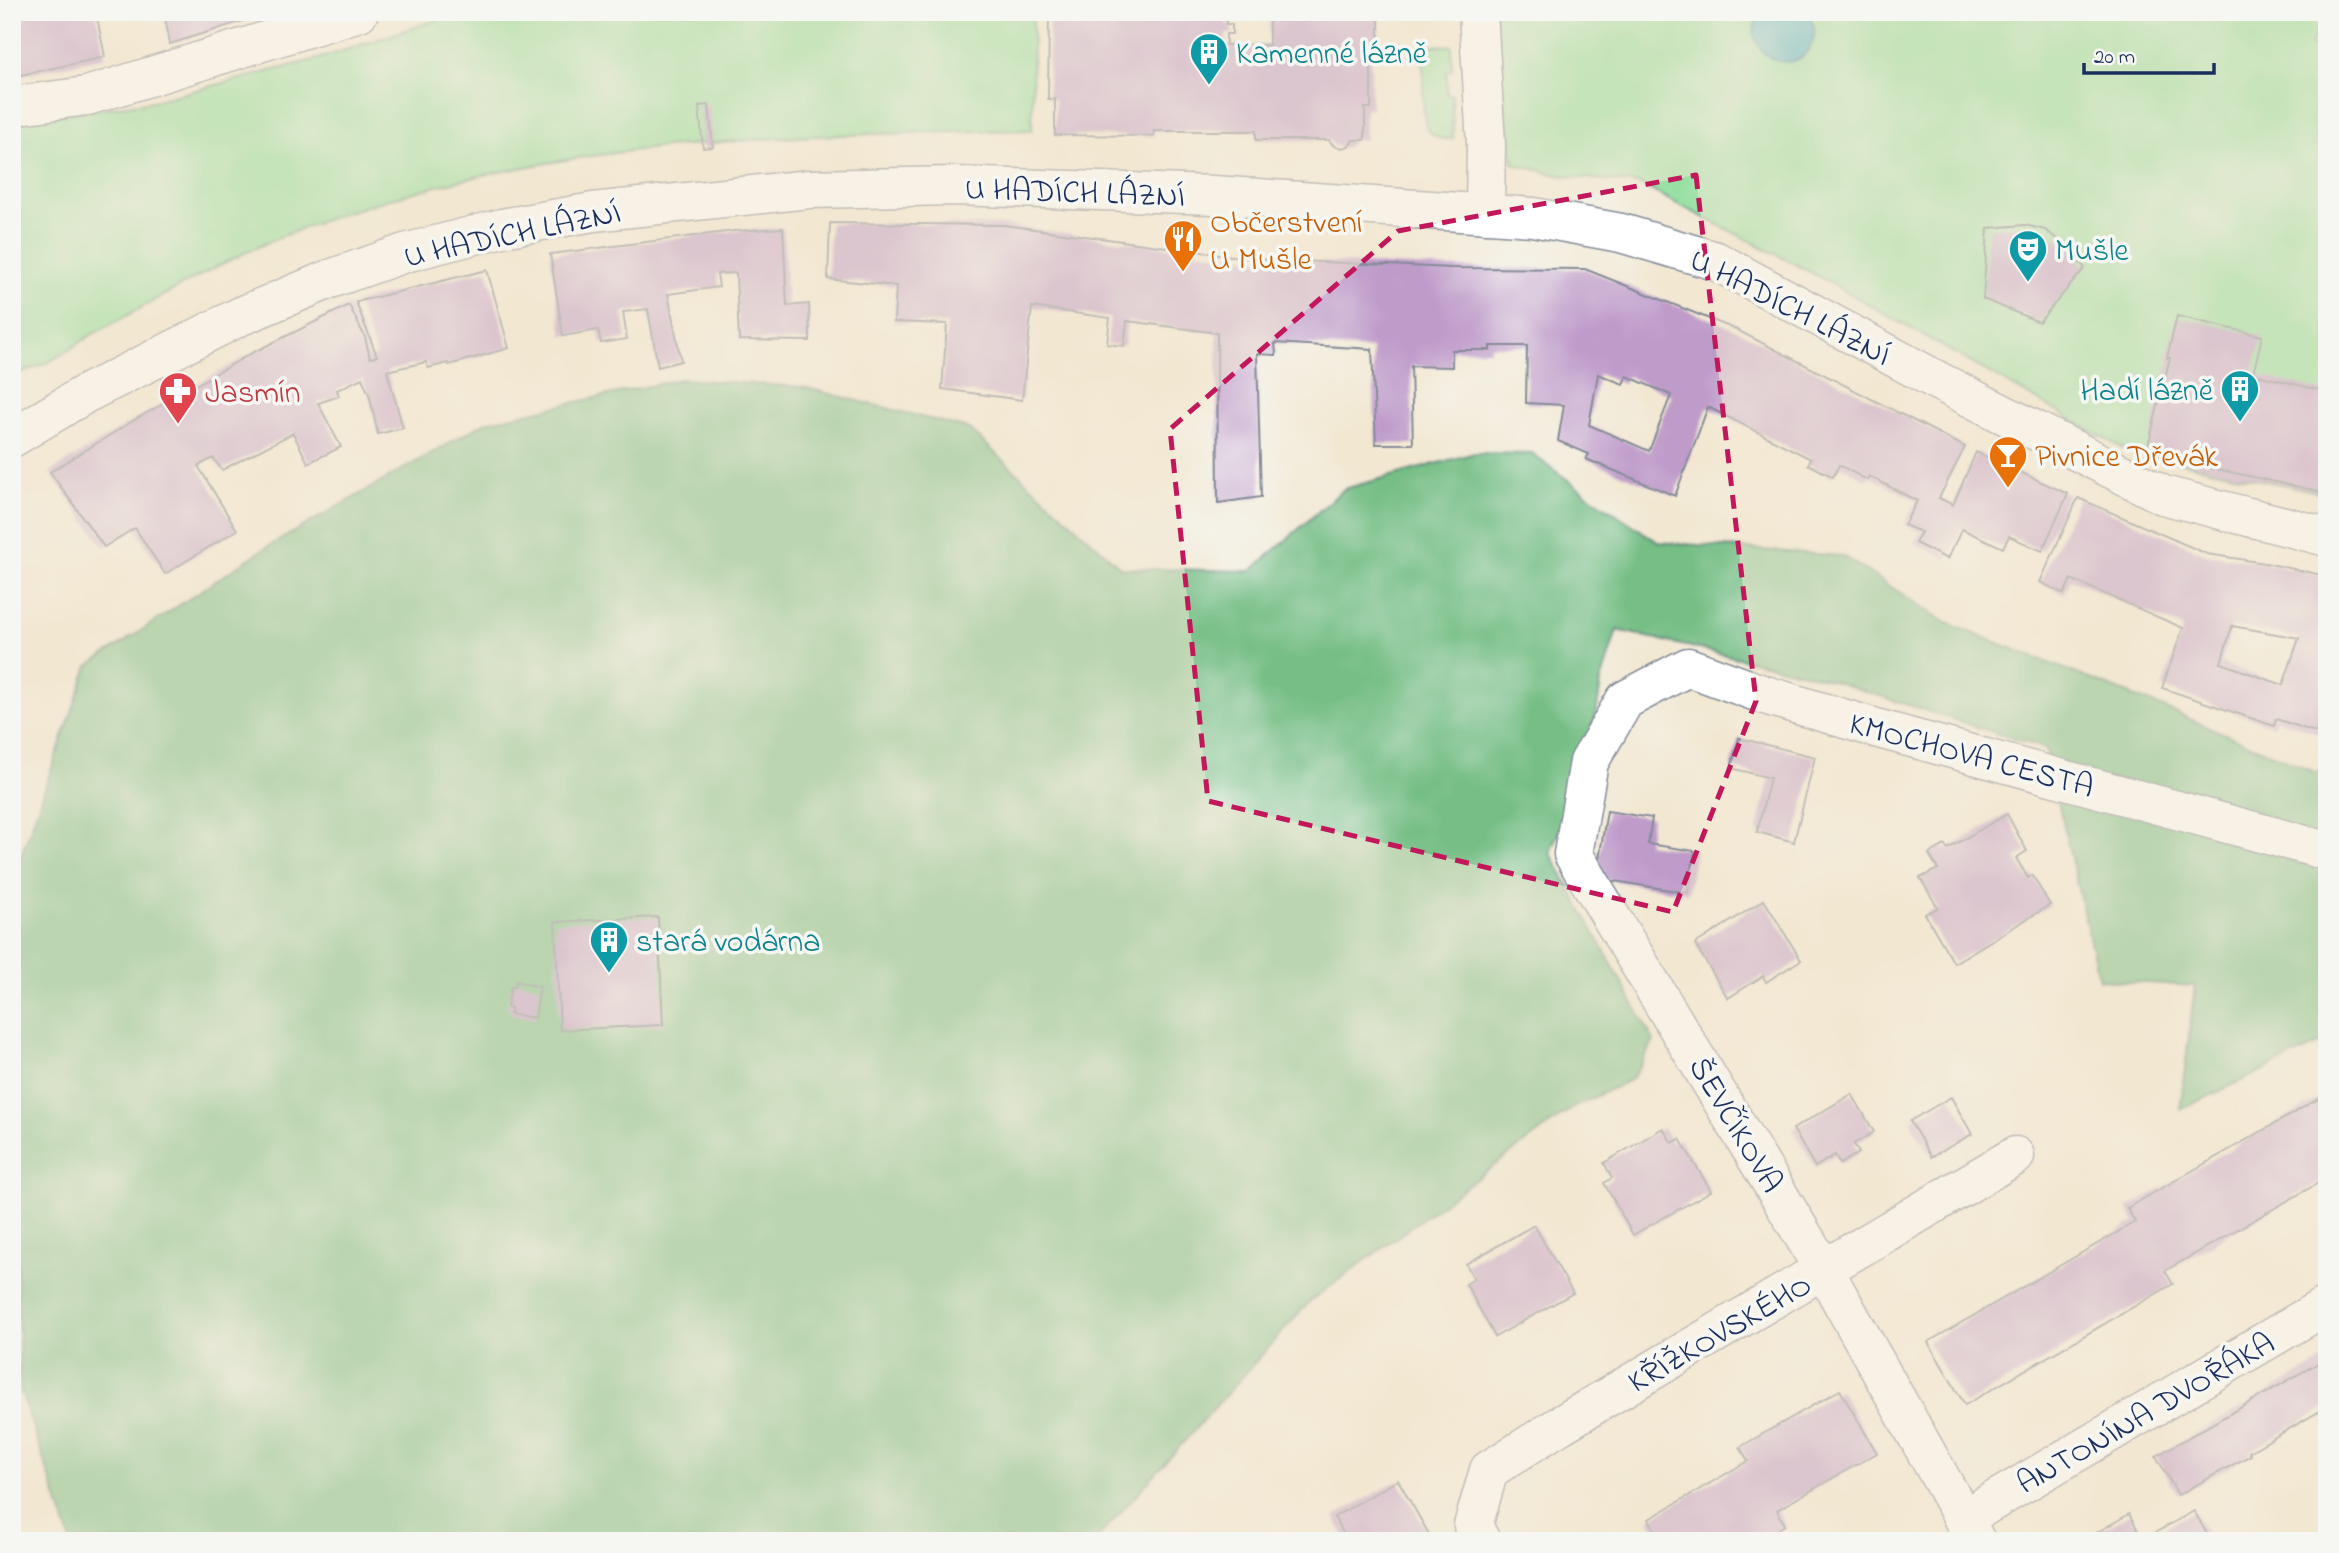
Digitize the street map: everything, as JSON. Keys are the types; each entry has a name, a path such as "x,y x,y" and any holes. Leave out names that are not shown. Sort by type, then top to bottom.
{"street":[{"path":"12,106 88,96 359,12"},
{"path":"1478,12 1486,144 1485,214"},
{"name":"U HADÍCH LÁZNÍ","path":"12,438 85,394 241,316 330,279 405,253 502,228 593,212 809,189 956,186 1213,195 1533,217 1621,233 1716,261 1940,382 2163,495 2327,537"},
{"name":"KMOCHOVA CESTA","path":"1625,700 1688,667 1765,695 1866,725 2327,852"},
{"name":"ŠEVČÍKOVA","path":"1625,700 1589,762 1573,853 1824,1270 1970,1530"},
{"name":"KŘÍŽKOVSKÉHO","path":"1481,1541 1473,1526 1489,1470 2015,1156"},
{"name":"ANTONÍNA DVOŘÁKA","path":"1970,1530 2327,1305"}],"highlighted area":[{"path":"1696,175 1756,701 1673,912 1208,801 1170,429 1398,231"}],"green space":[{"path":"461,12 1033,12 1032,130 844,135 654,148 468,178 377,202 288,234 213,269 47,362 12,376 12,122 153,101 318,59"},
{"path":"1492,12 2327,12 2310,45 2327,55 2327,494 2127,451 1820,277 1639,184 1558,175 1514,164 1490,33"},
{"path":"1424,45 1452,46 1452,70 1447,71 1447,94 1452,95 1453,138 1437,137 1430,133 1426,125 1423,98"},
{"path":"681,379 803,387 969,429 1121,568 1251,571 1344,489 1475,453 1532,454 1658,542 1843,556 1947,623 2159,706 2315,772 2327,771 2327,1040 2180,1110 2195,986 2099,980 2046,749 1817,676 1617,630 1601,681 1589,762 1550,852 1654,1041 1632,1079 1574,1107 1310,1301 1095,1541 71,1541 20,1389 12,1056 12,881 88,666 262,550 486,422"}],"water":[{"path":"1761,12 1807,12 1813,23 1814,35 1804,55 1793,61 1781,61 1761,50 1755,39 1755,26"}],"building":[{"path":"12,12 96,12 105,57 12,77"},
{"path":"164,12 268,12 268,13 170,44"},
{"name":"Kamenné lázně","path":"1049,12 1226,12 1226,24 1232,24 1232,34 1226,34 1226,45 1269,45 1269,12 1376,12 1379,15 1379,43 1371,60 1371,108 1365,108 1365,140 1353,140 1349,146 1342,148 1334,146 1329,140 1256,140 1256,131 1154,131 1154,136 1055,135 1055,99 1048,99"},
{"path":"709,105 713,147 703,148 699,106"},
{"path":"830,223 1004,225 1254,259 1452,268 1585,269 1737,330 1965,447 1939,498 1953,505 1976,452 2068,494 2042,551 2009,536 2003,548 1962,529 1947,559 1915,543 1921,532 1904,525 1917,501 1869,476 1867,480 1839,465 1833,477 1808,464 1811,459 1708,407 1675,496 1586,459 1589,454 1558,441 1564,405 1526,403 1527,346 1452,350 1452,367 1411,366 1413,444 1376,444 1372,349 1275,343 1276,355 1257,354 1261,497 1218,503 1217,333 1127,321 1124,346 1107,344 1110,318 1032,307 1022,400 942,389 947,324 894,322 896,286 828,279","holes":["1598,374 1623,384 1627,376 1671,395 1649,451 1589,425"]},
{"name":"Mušle","path":"2025,225 2045,230 2067,246 2072,243 2077,250 2072,254 2085,268 2039,322 1983,299 1988,228"},
{"path":"783,228 787,306 809,304 810,341 739,340 736,273 717,274 719,287 668,294 681,361 658,367 648,309 623,312 627,339 601,343 598,330 563,336 550,254 734,231"},
{"path":"487,270 509,348 449,365 448,363 428,368 426,362 387,371 403,428 378,434 369,394 362,378 337,390 339,396 318,403 341,447 308,463 293,433 222,470 213,458 198,466 237,530 165,574 135,528 104,547 50,472 252,353 349,305 365,337 370,358 377,356 356,302"},
{"name":"Hadí lázně","path":"2177,316 2262,336 2253,374 2327,392 2327,493 2146,454 2170,358 2167,358"},
{"path":"2078,498 2207,554 2327,576 2327,736 2276,719 2274,726 2162,688 2183,628 2071,579 2064,594 2040,582","holes":["2232,626 2299,638 2283,685 2221,663"]},
{"path":"1739,738 1815,757 1794,842 1757,832 1770,778 1731,768"},
{"path":"1607,811 1652,818 1648,844 1695,851 1688,893 1596,878"},
{"path":"2007,814 2027,851 2016,858 2028,878 2032,875 2050,905 1954,963 1925,914 1938,908 1920,878 1938,869 1929,854 1945,845 1947,849"},
{"path":"1764,900 1801,960 1766,982 1763,976 1728,998 1695,944"},
{"name":"stará vodárna","path":"658,917 663,1025 560,1030 555,922"},
{"path":"516,981 540,987 535,1018 510,1014 511,1008 507,1007 511,987 515,987"},
{"path":"1852,1094 1874,1132 1854,1144 1859,1153 1840,1164 1835,1155 1815,1167 1793,1129"},
{"path":"2327,1094 2327,1178 2165,1271 2173,1284 1965,1405 1928,1342 2135,1222 2127,1208"},
{"path":"1951,1097 1972,1134 1931,1157 1910,1121"},
{"path":"1663,1128 1672,1143 1680,1139 1711,1191 1633,1235 1604,1183 1612,1178 1604,1163"},
{"path":"1534,1225 1573,1293 1495,1337 1466,1284 1474,1279 1466,1264"},
{"path":"2327,1358 2327,1407 2249,1452 2251,1455 2178,1495 2156,1456"},
{"path":"1840,1390 1877,1453 1777,1510 1785,1525 1758,1541 1645,1541 1657,1534 1649,1519 1748,1461 1740,1447"},
{"path":"1398,1480 1433,1541 1348,1541 1334,1517"},
{"path":"2194,1511 2211,1541 2147,1541 2154,1537 2153,1534"},
{"path":"2129,1514 2144,1541 2082,1541"}],"place":[{"name":"Kamenné lázně","path":"1209,86"},
{"name":"Občerstvení U Mušle","path":"1183,273"},
{"name":"Mušle","path":"2028,283"},
{"name":"Hadí lázně","path":"2240,423"},
{"name":"Jasmín","path":"178,425"},
{"name":"Pivnice Dřevák","path":"2008,489"},
{"name":"stará vodárna","path":"609,974"}]}
